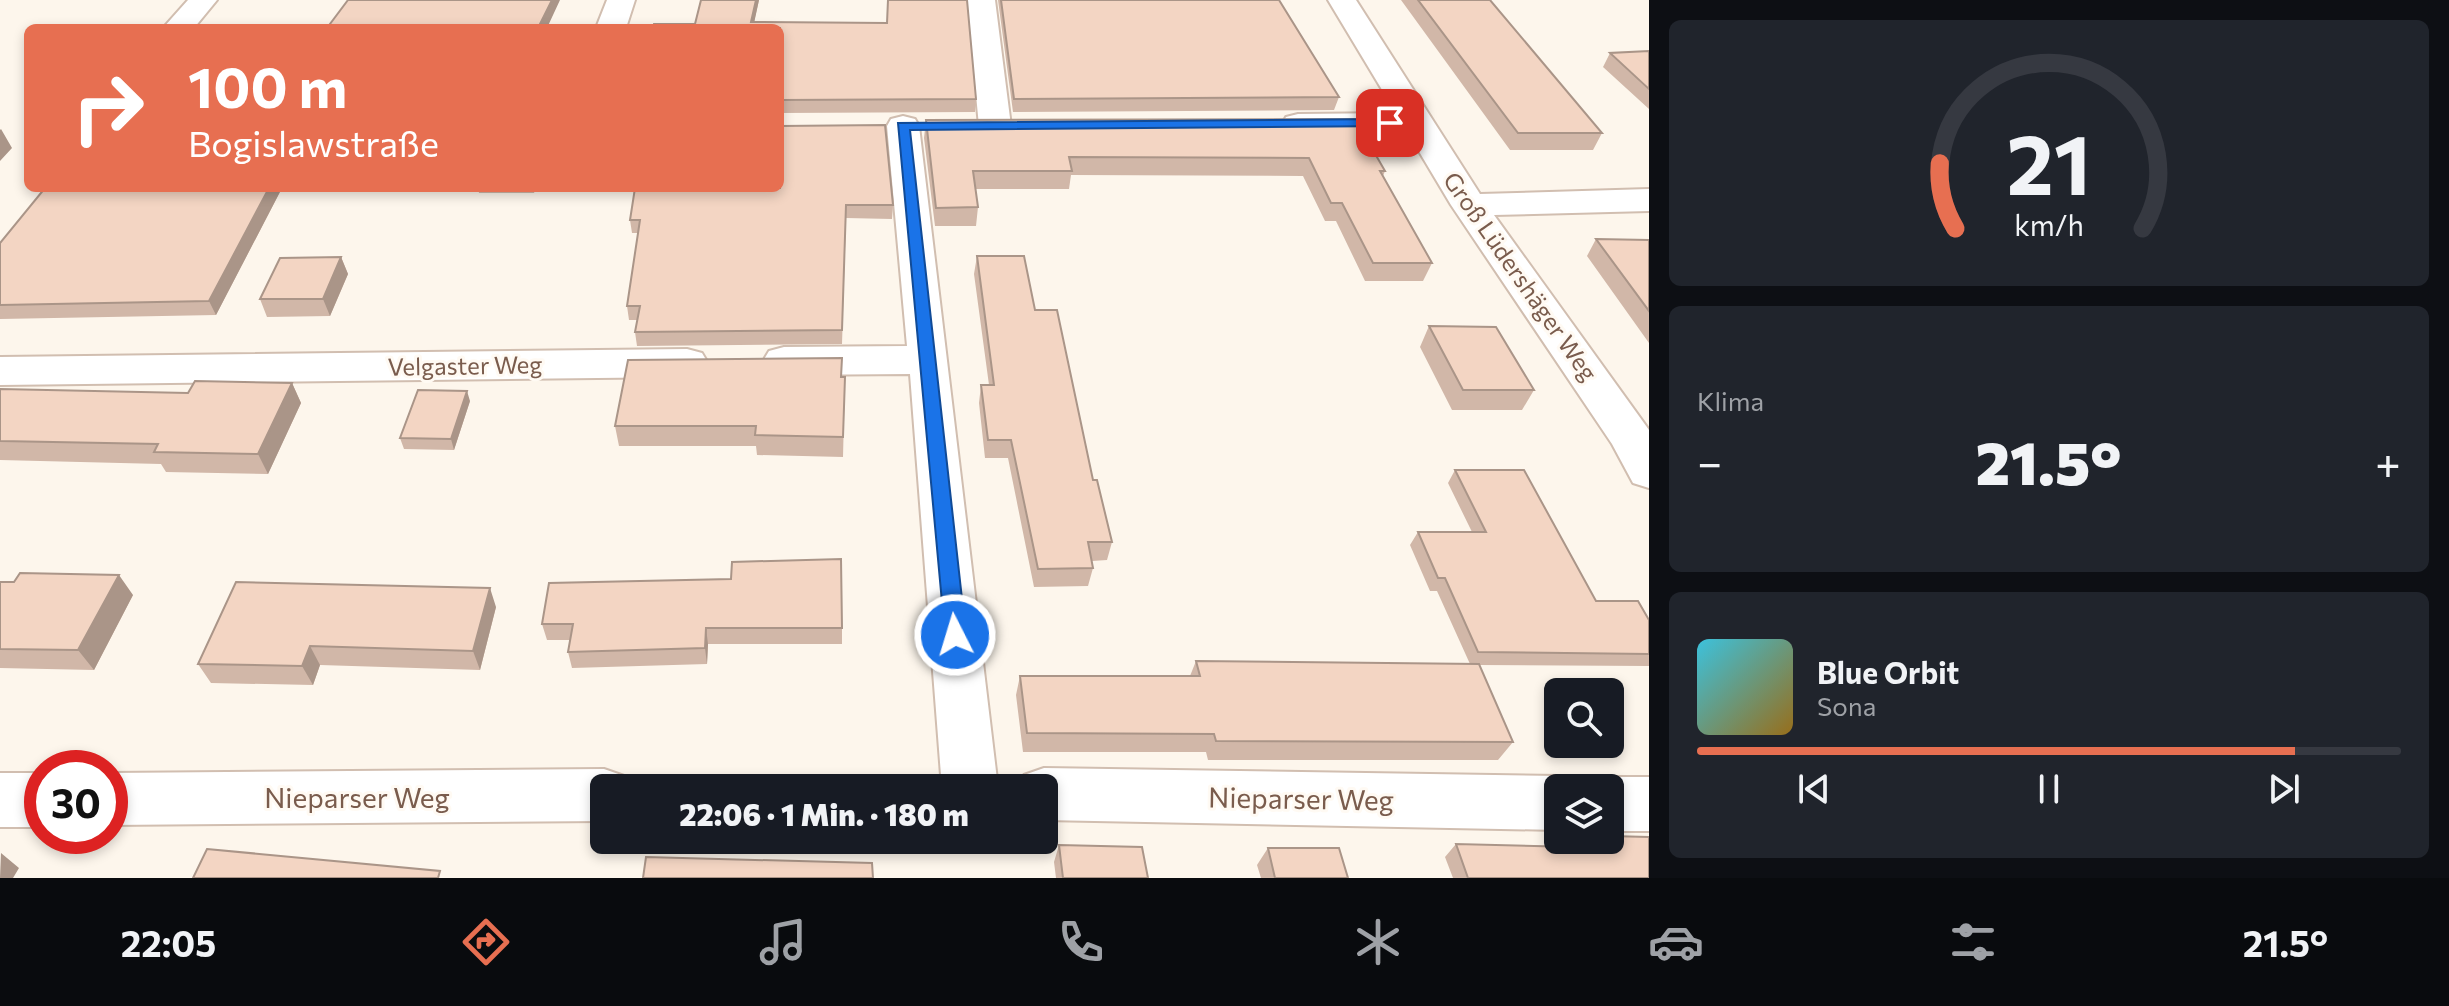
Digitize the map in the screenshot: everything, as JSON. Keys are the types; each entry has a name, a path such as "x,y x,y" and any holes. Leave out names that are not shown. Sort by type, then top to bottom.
{"street":[{"path":"182,24 203,0"},
{"path":"612,24 621,0"},
{"path":"969,774 929,360 949,126 981,0"},
{"name":"Groß Lüdershäger Weg","path":"1342,0 1469,205 1631,437 1649,471"},
{"path":"1263,124 1417,123"},
{"path":"1469,205 1649,200"},
{"name":"Velgaster Weg","path":"0,371 929,360"},
{"name":"Nieparser Weg","path":"1058,794 1544,803"},
{"name":"Nieparser Weg","path":"128,799 590,795"},
{"path":"0,800 24,800"},
{"path":"1624,804 1649,804"}],"building":[{"path":"348,0 552,0 540,24 330,24"},
{"path":"701,0 756,0 751,22 887,23 888,0 967,0 976,99 784,100 784,24 695,24"},
{"path":"1001,0 1279,0 1339,97 1014,99"},
{"path":"1418,0 1490,0 1602,133 1518,133"},
{"path":"1649,51 1649,89 1610,53"},
{"path":"1355,119 1385,171 1380,171 1432,263 1373,263 1342,203 1331,203 1309,158 1069,157 1072,171 973,171 978,207 936,208 926,120"},
{"path":"885,125 893,205 846,205 842,330 635,332 640,306 627,306 640,220 630,220 634,192 784,192 784,126"},
{"path":"42,192 267,192 209,301 0,305 0,243"},
{"path":"1596,239 1649,240 1649,311"},
{"path":"977,256 1024,256 1035,310 1057,310 1093,480 1097,480 1112,542 1088,542 1093,568 1038,569 1011,440 988,440 981,385 994,385"},
{"path":"341,257 323,299 260,299 280,258"},
{"path":"1429,326 1496,327 1534,390 1463,390"},
{"path":"842,358 841,377 845,377 843,437 755,435 756,426 615,426 628,360"},
{"path":"195,381 292,383 258,454 154,452 158,444 0,441 0,389 188,393"},
{"path":"418,390 467,391 451,439 400,438"},
{"path":"1455,470 1524,470 1596,601 1638,601 1649,620 1649,654 1478,652 1445,578 1438,578 1418,532 1486,532"},
{"path":"841,559 842,628 706,628 705,648 568,652 573,624 542,624 549,583 731,579 732,562"},
{"path":"20,573 119,575 78,650 0,649 0,582 14,582"},
{"path":"236,582 490,588 473,651 310,646 302,666 198,664"},
{"path":"1196,661 1479,664 1513,742 1216,741 1214,734 1027,733 1020,676 1200,676"},
{"path":"1624,836 1649,837 1649,878 1468,878 1456,844 1544,846 1544,854 1624,854"},
{"path":"1059,845 1142,847 1148,878 1063,878"},
{"path":"1268,848 1339,848 1348,878 1275,878"},
{"path":"207,849 440,871 438,878 193,878"},
{"path":"646,857 872,863 873,878 643,878"}],"route":[{"path":"955,635 903,126 1390,123"}]}
